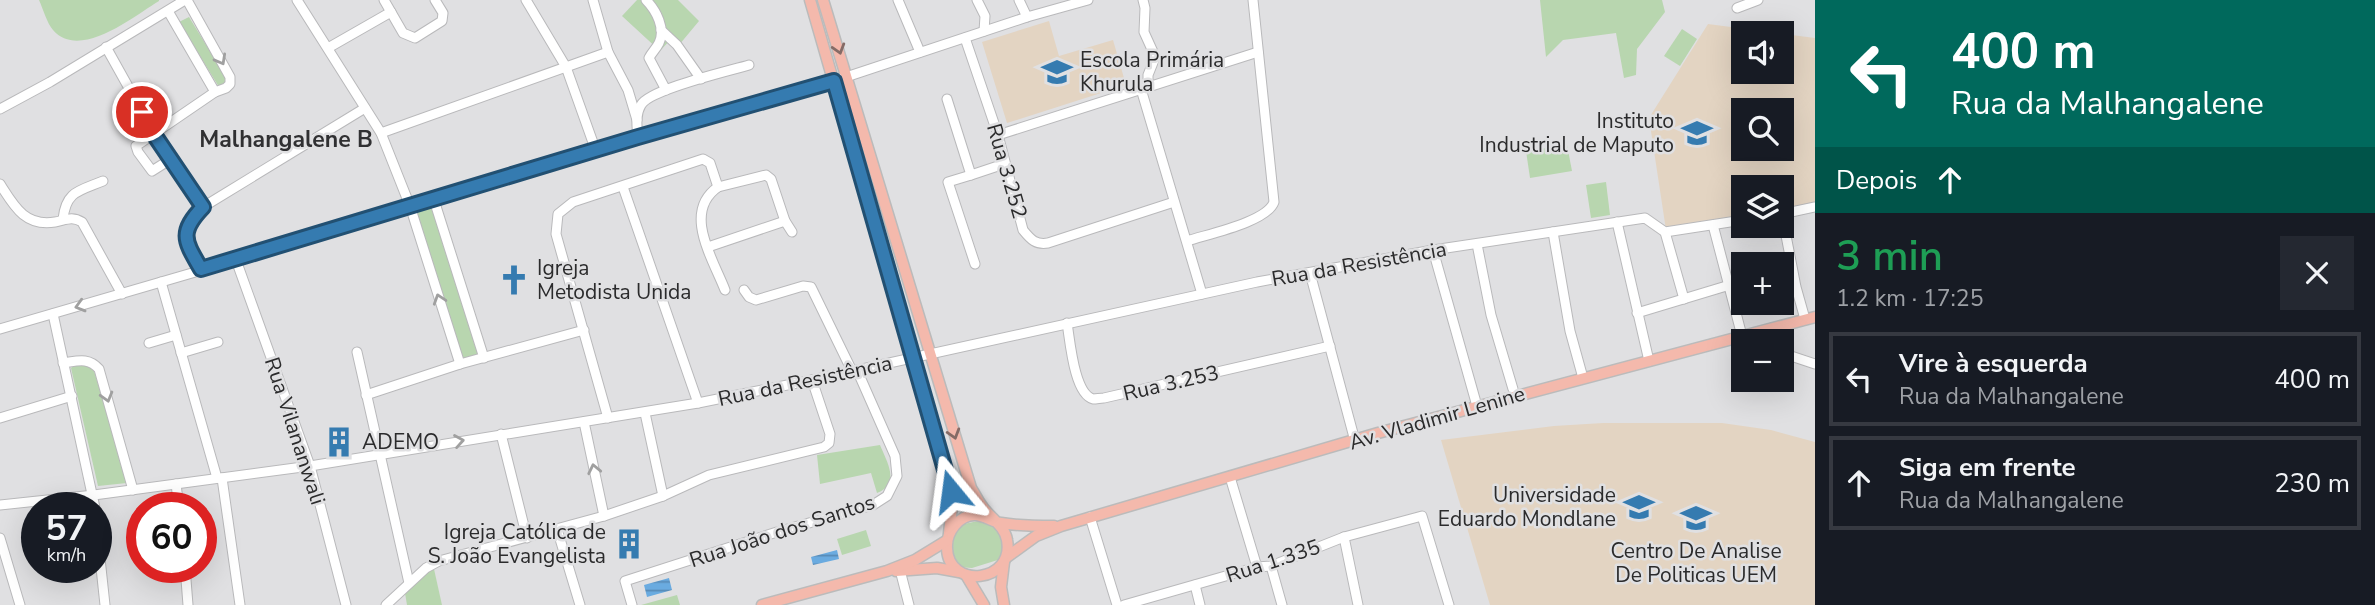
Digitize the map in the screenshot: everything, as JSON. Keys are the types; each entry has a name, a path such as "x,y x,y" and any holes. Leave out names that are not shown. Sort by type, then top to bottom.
{"main road":[{"path":"810,0 951,491 947,553 951,563 963,574 984,605"},
{"path":"823,0 971,488 983,509 998,523 1007,538 1002,587 1004,605"},
{"name":"Av. Vladimir Lenine","path":"1776,329 1810,318"},
{"name":"Av. Vladimir Lenine","path":"1006,559 1036,536 1086,518 1477,406 1731,342"},
{"path":"762,605 895,569 948,537 960,520 976,515 998,523"},
{"name":"Av. Vladimir Lenine","path":"998,523 1061,526"},
{"path":"895,569 937,568 977,578 998,570 1006,559"}],"street":[{"path":"0,109 186,0 230,77 230,84 136,146 152,170 171,159"},
{"path":"297,0 381,133 410,206 460,364"},
{"path":"384,0 403,33 411,37 419,37 442,21 443,13 435,0"},
{"path":"526,0 566,67 594,151"},
{"path":"593,0 608,52 628,90 637,120 638,137"},
{"path":"898,0 920,52"},
{"path":"977,0 985,16 985,31"},
{"path":"1019,0 1027,17"},
{"path":"0,329 638,137 834,81 1027,17 1088,0"},
{"path":"1143,0 1144,32 1154,60 1145,88 1174,202 1202,294"},
{"path":"1187,241 1254,219 1271,209 1274,202 1254,0"},
{"path":"1737,8 1758,0"},
{"path":"651,2 661,30 677,45 701,79"},
{"path":"168,10 215,92"},
{"path":"328,48 391,12"},
{"path":"661,30 659,44 649,58 666,90"},
{"name":"Rua 3.252","path":"965,38 998,135 1023,230 1030,238 1040,244 1174,202"},
{"path":"106,47 153,133 203,207"},
{"path":"381,133 608,52"},
{"path":"998,135 1258,52"},
{"path":"637,120 641,104 649,97 749,65"},
{"path":"947,99 971,175"},
{"path":"201,269 186,238 188,225 203,207 365,108"},
{"path":"608,418 556,234 558,214 572,202 704,159 710,163 718,187"},
{"path":"975,264 948,182 1004,164"},
{"path":"725,290 700,225 700,215 706,199 718,187 766,175 771,178 785,221 792,232"},
{"path":"63,219 66,202 78,191 103,181"},
{"path":"0,184 23,217 47,223 63,219 82,222 122,294"},
{"path":"623,187 698,403"},
{"path":"434,200 484,358"},
{"path":"1794,212 1815,208"},
{"name":"Rua da Resistência","path":"112,493 310,466 645,413 812,380 1202,294 1433,250 1645,218 1665,232"},
{"path":"708,247 785,221"},
{"path":"1617,222 1650,361"},
{"path":"1684,299 1665,232 1731,222"},
{"path":"1713,225 1728,286 1743,329"},
{"path":"1553,232 1570,331 1583,378"},
{"path":"1477,244 1491,315 1513,389"},
{"path":"1433,250 1477,406"},
{"name":"Rua Vilananwali","path":"236,260 310,466 346,605"},
{"path":"1310,273 1355,441"},
{"path":"1794,275 1796,287 1810,318"},
{"path":"161,282 219,478 240,605"},
{"path":"1637,313 1731,285"},
{"name":"Rua João dos Santos","path":"632,605 625,581 778,531 873,505 887,496 897,476 895,456 811,287 803,286 756,300 749,297 744,290"},
{"path":"53,314 93,492"},
{"name":"Rua 3.253","path":"1067,323 1078,383 1084,393 1092,398 1104,398 1330,346"},
{"path":"366,396 460,364 584,330"},
{"path":"149,343 176,335"},
{"path":"181,353 218,342"},
{"path":"357,352 409,583"},
{"path":"1794,357 1815,363"},
{"path":"63,363 86,360 93,362 99,369 133,490"},
{"path":"386,605 426,568 439,561 604,516 663,496 709,475 820,448 829,443 830,434 812,380"},
{"path":"0,418 72,396"},
{"path":"645,413 663,496"},
{"path":"584,422 604,516"},
{"path":"501,434 527,538"},
{"path":"1230,477 1257,567"},
{"path":"176,484 177,492"},
{"name":"Rua da Resistência","path":"0,505 21,503"},
{"name":"Rua 1.335","path":"1124,605 1257,567 1271,566 1344,537 1422,516 1449,605"},
{"path":"1086,518 1117,605"},
{"path":"557,529 580,605"},
{"path":"1344,537 1359,605"},
{"path":"0,538 20,605"},
{"path":"1271,566 1282,605"},
{"path":"895,569 909,605"},
{"path":"103,583 105,605"},
{"path":"186,583 188,605"},
{"path":"1195,585 1200,605"},
{"path":"403,592 405,603"}],"shaded area":[{"name":"Escola Primária Khurula","path":"1049,21 1059,56 1113,40 1126,85 1007,123 982,42"},
{"name":"Instituto Industrial de Maputo","path":"1708,24 1731,27 1731,84 1794,84 1794,35 1815,38 1815,206 1794,210 1794,175 1731,175 1731,220 1666,230 1649,118"},
{"name":"Universidade Eduardo Mondlane","path":"1603,423 1722,423 1771,430 1815,442 1815,605 1490,605 1441,440 1554,426"}],"green space":[{"path":"39,0 159,1 107,33 77,41 64,38 53,30"},
{"path":"637,0 678,0 699,21 679,45 671,39 660,51 622,16"},
{"path":"1540,0 1662,0 1665,12 1637,49 1636,75 1624,78 1616,33 1563,40 1546,57"},
{"path":"189,17 227,79 226,83 219,87 179,22"},
{"path":"1682,29 1697,39 1680,66 1664,56"},
{"path":"1567,145 1572,171 1530,178 1526,151"},
{"path":"1606,182 1610,215 1591,218 1586,185"},
{"path":"434,200 484,358 460,364 410,206"},
{"path":"78,363 93,367 127,483 98,486 71,368"},
{"path":"880,445 890,472 889,484 884,489 877,493 871,473 820,484 817,455"},
{"path":"983,520 1006,531 1001,559 972,568 957,567 945,540 959,525"},
{"path":"866,530 871,546 842,555 837,539"},
{"path":"434,569 442,605 407,605 405,593 422,575"},
{"path":"677,595 680,605 641,605"}],"water":[{"path":"837,550 839,559 813,565 811,557"},
{"path":"669,578 672,590 647,597 644,585"}],"place":[{"name":"Escola Primária Khurula","path":"1057,72"},
{"name":"Instituto Industrial de Maputo","path":"1697,133"},
{"name":"Igreja Metodista Unida","path":"514,280"},
{"name":"ADEMO","path":"339,442"},
{"name":"Universidade Eduardo Mondlane","path":"1639,507"},
{"name":"Centro De Analise De Politicas UEM","path":"1696,518"},
{"name":"Igreja Católica de S. João Evangelista","path":"629,544"}],"district":[{"name":"Malhangalene B","path":"286,139"}],"route":[{"path":"142,112 203,207 186,231 187,244 201,269 638,137 834,81 951,491"}]}
